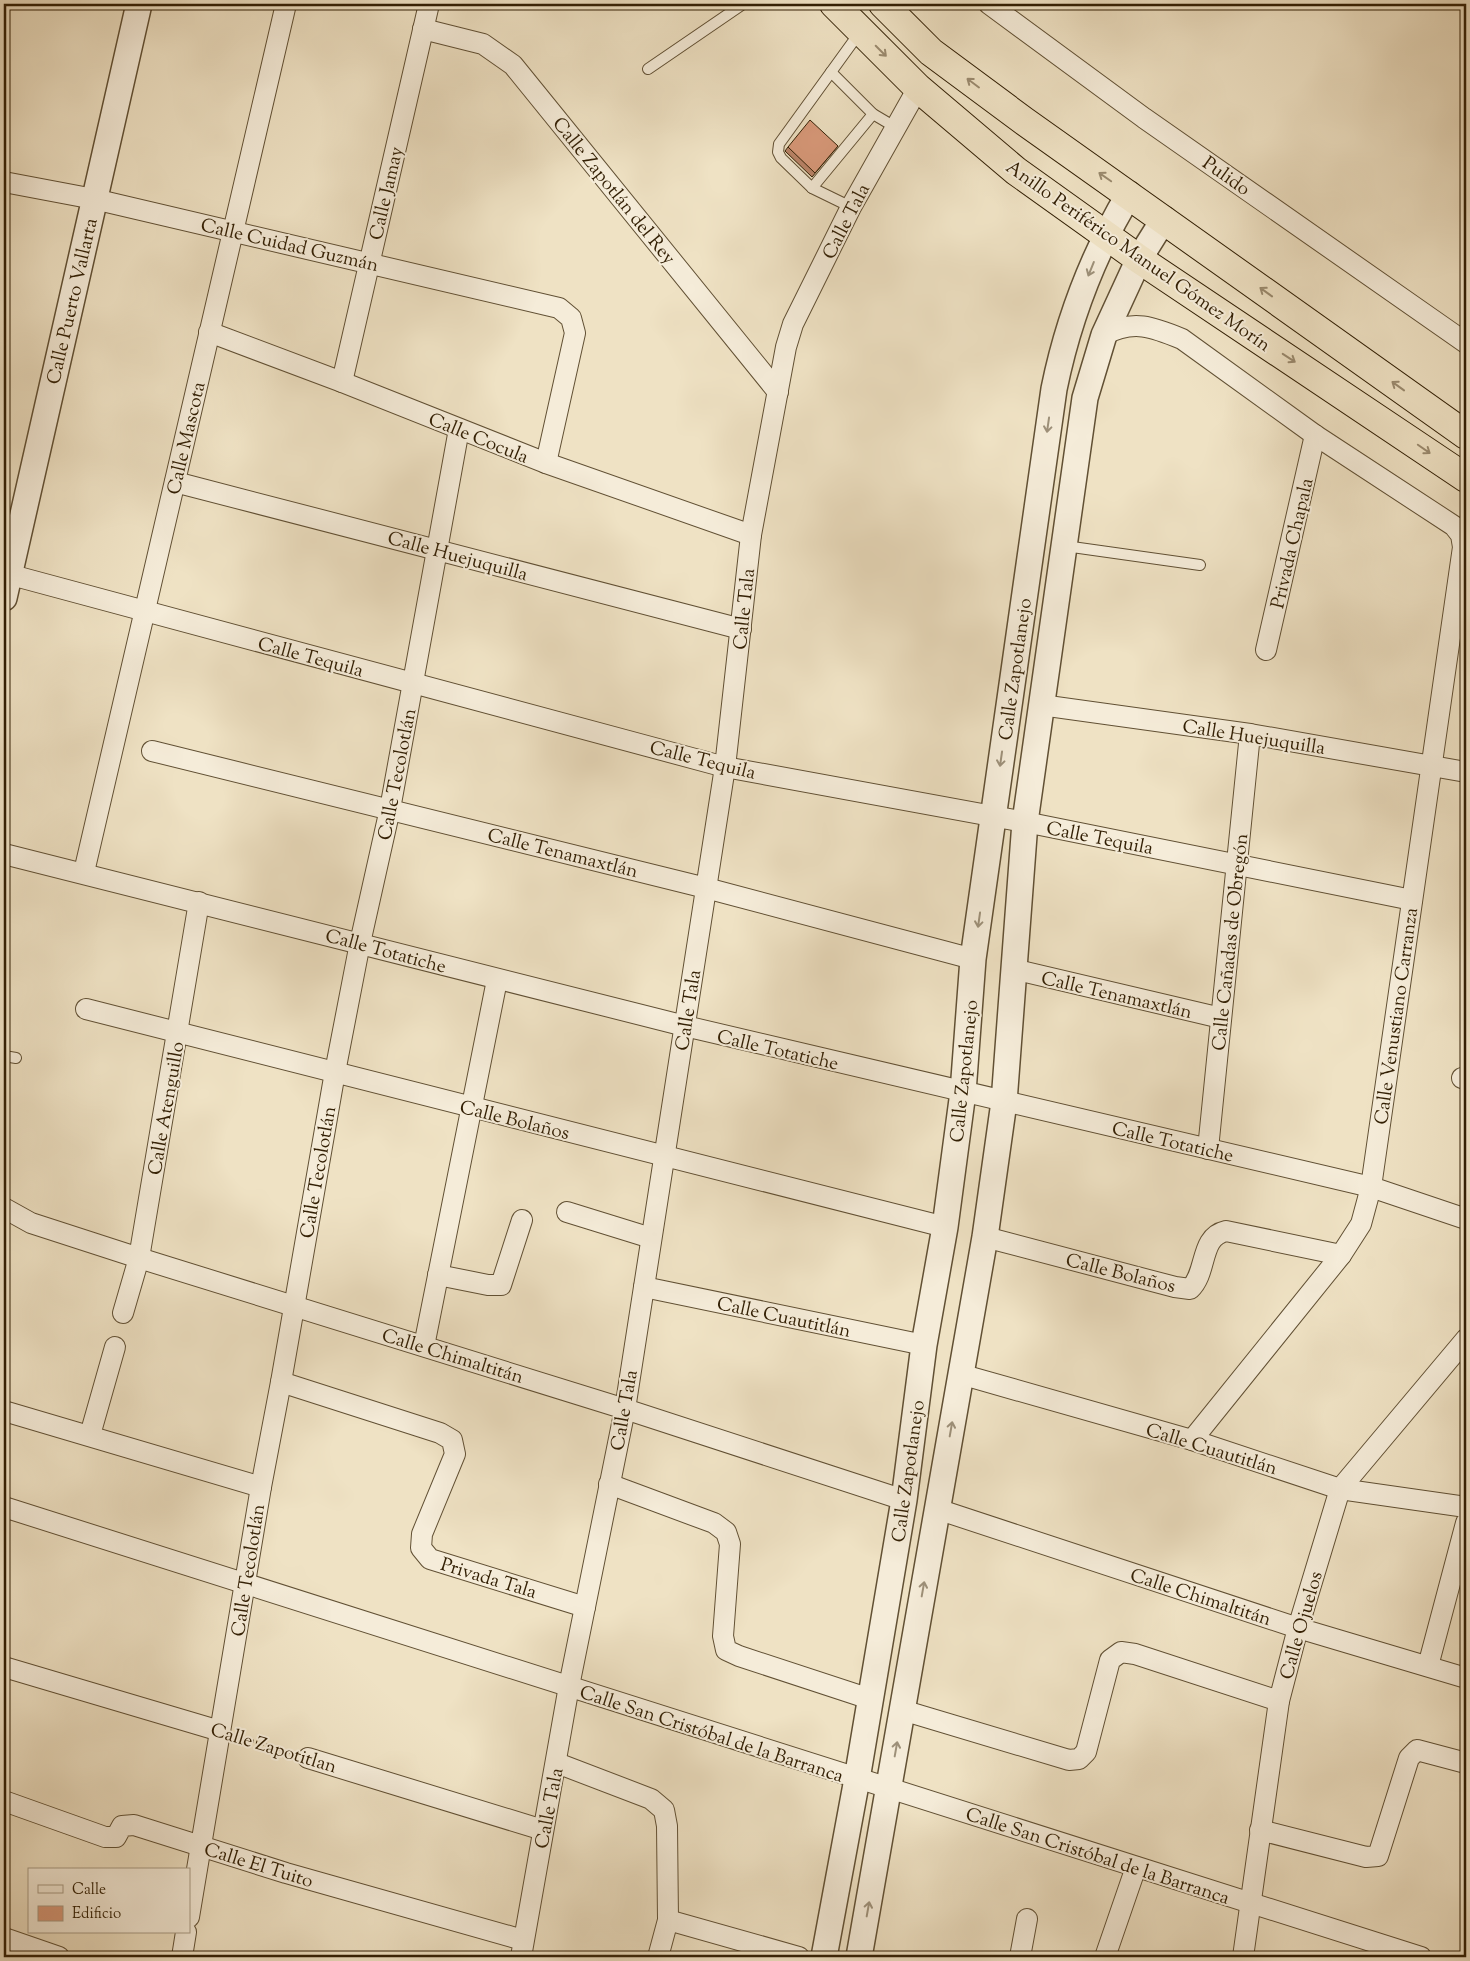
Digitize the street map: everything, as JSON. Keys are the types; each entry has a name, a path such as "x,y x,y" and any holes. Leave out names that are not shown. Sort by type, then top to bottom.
{"highway":[{"name":"Anillo Periférico Manuel Gómez Morín","path":"834,4 918,88 1016,171 1139,259 1466,478"},
{"path":"883,4 931,52 1024,121 1466,435"}],"street":[{"name":"Calle Puerto Vallarta","path":"6,582 139,4"},
{"name":"Calle Mascota","path":"84,872 286,4"},
{"name":"Calle Jamay","path":"342,382 429,4"},
{"name":"Pulido","path":"989,4 1144,118 1466,343"},
{"name":"Calle Zapotlán del Rey","path":"423,29 482,44 514,66 778,392"},
{"name":"Calle Tala","path":"522,1948 557,1764 569,1686 625,1409 726,767 751,536 786,347 793,324 851,207 918,88"},
{"name":"Calle Cuidad Guzmán","path":"4,182 94,199 370,262 559,308 571,318 575,333 546,463"},
{"name":"Calle Zapotlanejo","path":"824,1957 857,1779 904,1500 924,1345 945,1227 963,1092 973,959 1054,389 1064,342 1105,235 1129,194"},
{"name":"Calle Zapotlanejo","path":"860,1957 984,1237 1004,1102 1025,822 1085,398 1104,335 1139,259 1164,219"},
{"path":"1104,335 1119,327 1136,325 1157,329 1182,339 1315,435"},
{"name":"Calle Cocula","path":"210,332 546,463 751,536"},
{"name":"Calle Tecolotlán","path":"190,1911 246,1583 260,1487 281,1382 335,1072 360,943 390,809 459,429"},
{"name":"Calle Venustiano Carranza","path":"1192,1440 1341,1255 1361,1224 1371,1187 1463,547 1461,535 1454,526 1315,435"},
{"name":"Privada Chapala","path":"1266,650 1315,435"},
{"name":"Calle Huejuquilla","path":"175,482 741,629"},
{"name":"Calle Tequila","path":"6,582 145,611 726,767 1025,822 1412,900"},
{"name":"Calle Huejuquilla","path":"1041,705 1250,734 1466,772"},
{"name":"Calle Cañadas de Obregón","path":"1208,1149 1250,734"},
{"name":"Calle Tenamaxtlán","path":"152,751 706,888 973,959"},
{"name":"Calle Totatiche","path":"4,854 84,872 497,980 685,1026 1371,1187 1466,1218"},
{"name":"Calle Atenguillo","path":"123,1313 139,1258 199,902"},
{"name":"Calle Tenamaxtlán","path":"1013,970 1221,1018"},
{"path":"424,1346 497,980"},
{"name":"Calle Bolaños","path":"86,1009 945,1227"},
{"name":"Calle Chimaltitán","path":"4,1208 31,1223 625,1409 904,1500"},
{"path":"567,1212 651,1238"},
{"path":"438,1275 488,1285 501,1285 522,1220"},
{"name":"Calle Bolaños","path":"984,1237 1175,1288 1190,1289 1198,1282 1209,1241 1217,1233 1226,1231 1341,1255"},
{"name":"Calle Cuautitlán","path":"644,1287 924,1345"},
{"name":"Calle Ojuelos","path":"1243,1957 1252,1904 1260,1830 1279,1701 1298,1628 1340,1489 1466,1338"},
{"path":"90,1435 114,1347"},
{"name":"Calle Cuautitlán","path":"960,1374 1192,1440 1340,1489 1466,1507"},
{"name":"Privada Tala","path":"281,1382 440,1433 452,1440 455,1454 422,1534 421,1548 430,1559 585,1607"},
{"path":"4,1411 260,1487"},
{"path":"610,1484 714,1523 726,1532 730,1544 723,1636 726,1650 870,1699"},
{"name":"Calle San Cristóbal de la Barranca","path":"4,1507 1421,1957"},
{"name":"Calle Chimaltitán","path":"937,1509 1298,1628 1466,1678"},
{"path":"1428,1666 1466,1522"},
{"path":"902,1710 1069,1760 1080,1759 1086,1752 1110,1660 1121,1652 1136,1654 1279,1701"},
{"name":"Calle Zapotitlan","path":"4,1667 220,1731"},
{"path":"1260,1830 1366,1857 1378,1856 1409,1758 1417,1750 1466,1763"},
{"name":"Calle Zapotitlan","path":"308,1758 544,1830"},
{"path":"557,1764 652,1799 664,1810 667,1826 668,1920 658,1957"},
{"name":"Calle El Tuito","path":"4,1801 105,1837 116,1837 122,1826 134,1825 522,1948"},
{"path":"1105,1957 1136,1867"},
{"path":"1020,1957 1027,1919"},
{"path":"668,1920 799,1957"},
{"path":"182,1957 186,1934"},
{"path":"4,1938 59,1957"}],"lane":[{"path":"648,69 743,4"},
{"path":"851,207 812,188 780,158 778,152 779,144 861,31"},
{"path":"831,72 873,114 895,127"},
{"path":"812,188 873,114"},
{"path":"1064,546 1200,564"},
{"path":"4,1056 16,1058"}],"path":[{"name":"Calle Zapotitlan","path":"220,1731 308,1758"}],"building":[{"path":"810,120 838,146 815,173 788,147"}]}
